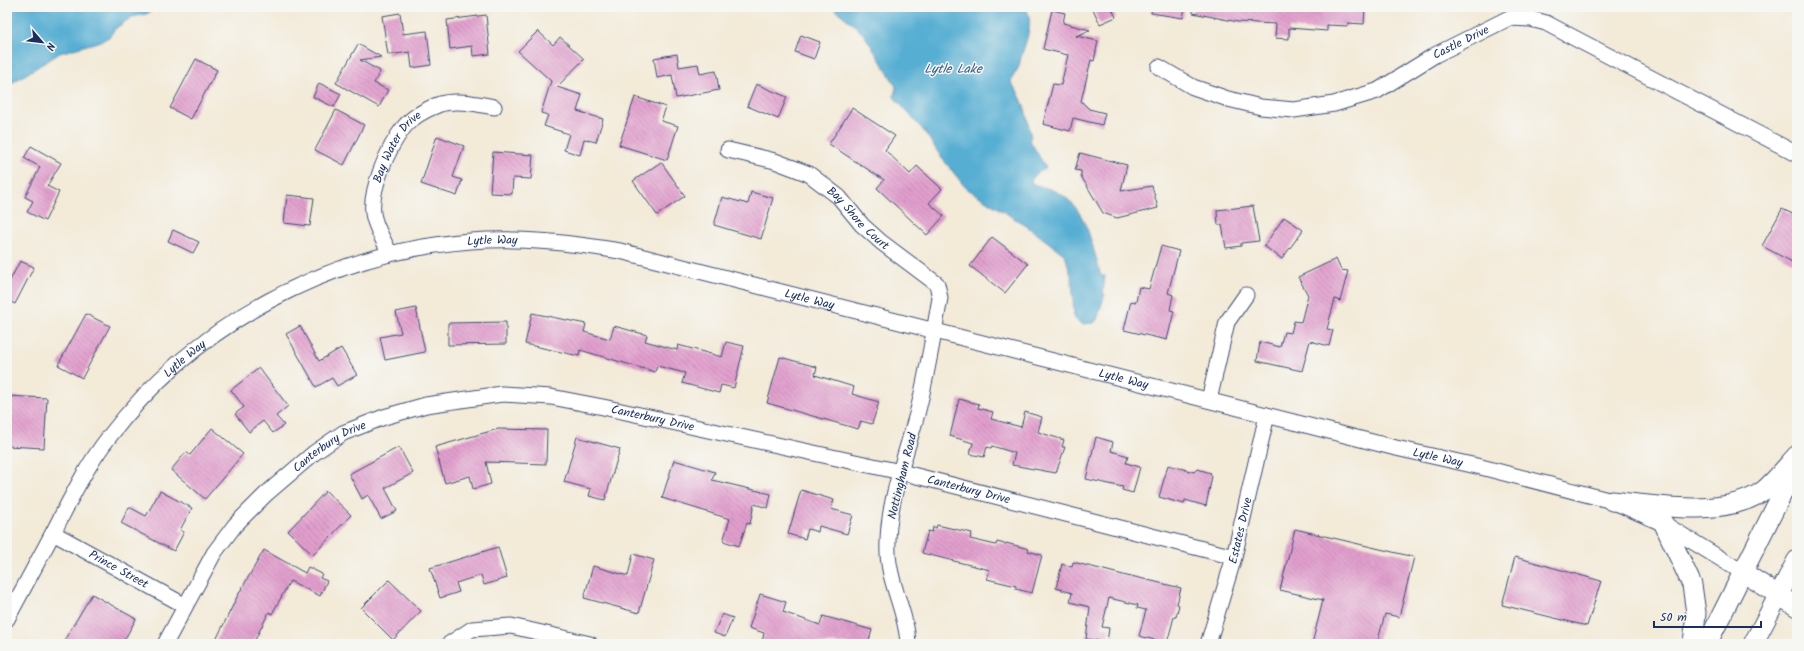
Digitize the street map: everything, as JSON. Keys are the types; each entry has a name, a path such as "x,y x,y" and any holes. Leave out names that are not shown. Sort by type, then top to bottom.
{"main road":[{"path":"1612,501 1698,508 1733,504 1762,491 1797,455"},
{"path":"1708,644 1797,464"},
{"path":"1664,524 1692,585 1696,613 1693,644"},
{"path":"1753,644 1797,560"},
{"path":"1744,573 1779,594 1797,607"}],"street":[{"name":"Castle Drive","path":"1159,67 1193,87 1228,99 1261,107 1294,110 1334,104 1377,91 1436,55 1509,18 1531,19 1546,23 1580,40 1797,154"},
{"name":"Bay Water Drive","path":"390,254 373,217 373,196 378,176 404,127 420,113 441,104 468,103 494,107"},
{"name":"Bay Shore Court","path":"728,150 775,161 809,174 839,197 872,233 937,284 940,298 934,332"},
{"name":"Lytle Way","path":"7,619 78,484 108,438 137,403 210,338 254,308 295,287 343,268 390,254 429,246 472,241 523,240 571,243 620,251 934,332 1612,501 1664,524 1744,573"},
{"path":"1209,400 1227,322 1246,295"},
{"name":"Nottingham Road","path":"908,644 908,631 895,587 888,553 891,515 901,472 918,412 934,332"},
{"name":"Canterbury Drive","path":"165,644 184,605 214,553 235,525 266,494 314,453 343,433 384,417 426,405 502,394 551,397 901,472 1234,557"},
{"name":"Estates Drive","path":"1208,644 1234,557 1267,415"},
{"name":"Prince Street","path":"53,533 184,605"},
{"path":"449,644 472,629 511,626 590,644"}],"water":[{"path":"7,7 160,7 146,14 132,17 116,28 109,37 101,41 60,53 7,86"},
{"name":"Lytle Lake","path":"832,7 1025,7 1029,20 1028,34 1019,67 1011,83 1016,89 1025,108 1031,137 1029,139 1046,168 1033,176 1031,181 1033,184 1054,191 1065,197 1073,204 1089,233 1101,276 1105,276 1103,293 1105,294 1097,320 1094,323 1082,324 1074,318 1072,279 1065,255 1028,227 966,188 941,157 924,131 894,97 896,86 865,36"}],"building":[{"path":"1092,7 1111,7 1116,17 1100,24"},
{"path":"1152,7 1185,7 1183,18 1151,13"},
{"path":"1193,7 1365,7 1364,24 1348,23 1348,26 1327,25 1327,31 1289,28 1289,39 1275,38 1276,24 1238,22 1193,13"},
{"path":"1052,10 1065,13 1063,23 1090,30 1076,36 1098,41 1094,61 1091,60 1081,101 1089,109 1105,113 1102,125 1073,118 1070,131 1043,124 1053,84 1061,85 1068,55 1043,49"},
{"path":"400,13 403,34 427,31 431,65 412,68 410,52 388,55 382,16"},
{"path":"486,15 490,54 473,56 472,46 450,49 447,20"},
{"path":"538,31 553,45 560,37 584,59 557,87 582,95 577,111 603,119 596,142 584,139 580,155 564,150 569,134 544,126 548,115 541,113 551,81 518,51"},
{"path":"801,35 820,42 814,59 795,52"},
{"path":"358,44 381,57 360,60 380,71 374,83 388,90 379,107 336,83"},
{"path":"677,54 679,67 698,64 700,74 716,71 719,90 676,98 672,75 657,78 654,58"},
{"path":"196,59 217,70 191,119 170,108"},
{"path":"319,83 341,94 334,107 313,97"},
{"path":"756,84 787,97 778,119 747,106"},
{"path":"635,97 666,107 661,121 678,126 667,160 619,145"},
{"path":"852,108 895,136 885,150 910,174 917,166 942,189 929,203 944,216 927,235 877,188 884,180 829,144"},
{"path":"336,110 364,125 344,165 315,150"},
{"path":"437,136 464,146 453,177 462,180 457,196 421,184"},
{"path":"31,146 61,163 47,186 59,192 45,221 27,212 33,201 25,197 40,167 24,158"},
{"path":"493,152 533,155 531,179 513,178 512,194 490,193"},
{"path":"1080,153 1127,165 1121,191 1152,186 1158,208 1117,218 1103,213 1081,176 1081,171 1075,170"},
{"path":"661,162 685,196 657,215 633,181"},
{"path":"751,192 773,198 761,239 714,225 722,197 748,204"},
{"path":"287,195 314,198 310,226 284,223"},
{"path":"1253,206 1259,241 1241,243 1241,246 1226,248 1222,225 1218,225 1217,210"},
{"path":"1782,209 1797,216 1797,253 1792,262 1762,246"},
{"path":"1284,217 1303,230 1282,259 1264,246"},
{"path":"173,230 199,242 193,253 168,241"},
{"path":"992,237 1028,264 1005,293 970,266"},
{"path":"1161,246 1179,251 1168,293 1173,295 1170,310 1174,311 1167,340 1124,330 1131,301 1136,302 1139,287 1149,289"},
{"path":"1336,259 1341,270 1348,271 1340,301 1335,299 1327,329 1333,330 1329,346 1310,341 1302,371 1257,361 1260,342 1280,347 1284,332 1291,333 1294,321 1301,322 1308,295 1298,277"},
{"path":"20,261 34,267 15,304 7,300 7,286"},
{"path":"416,308 425,352 385,360 380,337 401,333 396,312"},
{"path":"532,313 586,324 584,332 610,339 614,326 647,335 645,341 677,350 678,345 722,357 726,342 744,346 734,388 721,385 719,393 682,383 685,373 657,366 655,372 580,350 579,356 525,344"},
{"path":"86,314 110,326 82,378 58,365"},
{"path":"506,322 506,344 448,345 448,323"},
{"path":"300,326 319,361 341,348 357,375 337,386 332,378 316,387 286,334"},
{"path":"780,357 817,367 815,375 854,387 852,394 879,402 872,424 861,421 858,429 767,403"},
{"path":"259,368 288,406 276,416 284,425 273,433 263,421 249,432 235,414 244,407 231,390"},
{"path":"7,396 47,398 44,448 7,446"},
{"path":"959,399 979,404 978,408 993,412 991,419 1021,427 1025,412 1042,417 1038,432 1064,440 1062,447 1065,447 1056,473 1012,465 1015,453 992,446 991,448 987,447 984,457 970,454 973,443 950,436"},
{"path":"212,428 243,454 205,499 171,470 186,452 190,455"},
{"path":"498,429 547,430 546,464 486,462 491,484 473,489 470,476 445,483 435,447"},
{"path":"577,437 620,449 605,500 589,496 591,489 564,482"},
{"path":"1096,437 1113,442 1111,451 1128,456 1126,463 1140,467 1133,493 1122,490 1123,487 1086,479"},
{"path":"399,447 413,473 385,488 397,511 381,519 368,495 362,499 349,474"},
{"path":"674,460 715,472 712,480 771,494 768,508 754,504 750,524 747,523 739,546 723,541 730,519 662,498"},
{"path":"1168,465 1194,472 1197,469 1211,473 1210,475 1212,476 1206,506 1185,500 1184,504 1159,497"},
{"path":"801,490 834,500 831,509 853,515 847,534 819,526 818,532 808,529 805,539 788,534"},
{"path":"160,491 192,508 180,530 184,532 174,551 121,523 129,507 146,516"},
{"path":"326,491 351,515 313,555 288,531"},
{"path":"937,525 972,533 970,539 996,545 997,542 1006,543 1029,549 1028,551 1042,555 1032,593 1016,589 1016,586 987,579 990,570 922,553 928,531 932,532 933,527 936,528"},
{"path":"1295,529 1414,557 1399,617 1385,614 1377,644 1312,644 1323,600 1280,590"},
{"path":"498,547 507,578 484,585 481,575 456,583 459,592 440,598 430,568"},
{"path":"264,550 305,573 308,567 322,574 320,578 327,581 320,596 290,581 272,614 269,612 253,644 214,644 238,595"},
{"path":"633,554 654,560 639,613 584,598 593,566 628,576"},
{"path":"1515,557 1601,581 1587,626 1502,605"},
{"path":"1073,562 1181,588 1177,604 1179,605 1176,617 1174,617 1167,643 1139,636 1146,610 1137,608 1138,605 1109,598 1102,627 1109,628 1107,642 1086,639 1090,607 1070,602 1072,593 1056,588 1062,564 1072,567"},
{"path":"389,580 421,611 393,640 361,608"},
{"path":"92,594 136,619 122,644 75,644 65,639"},
{"path":"760,594 786,602 783,612 820,625 823,616 872,630 868,644 768,644 762,642 764,633 749,628"},
{"path":"722,614 733,618 725,637 714,633"}]}
